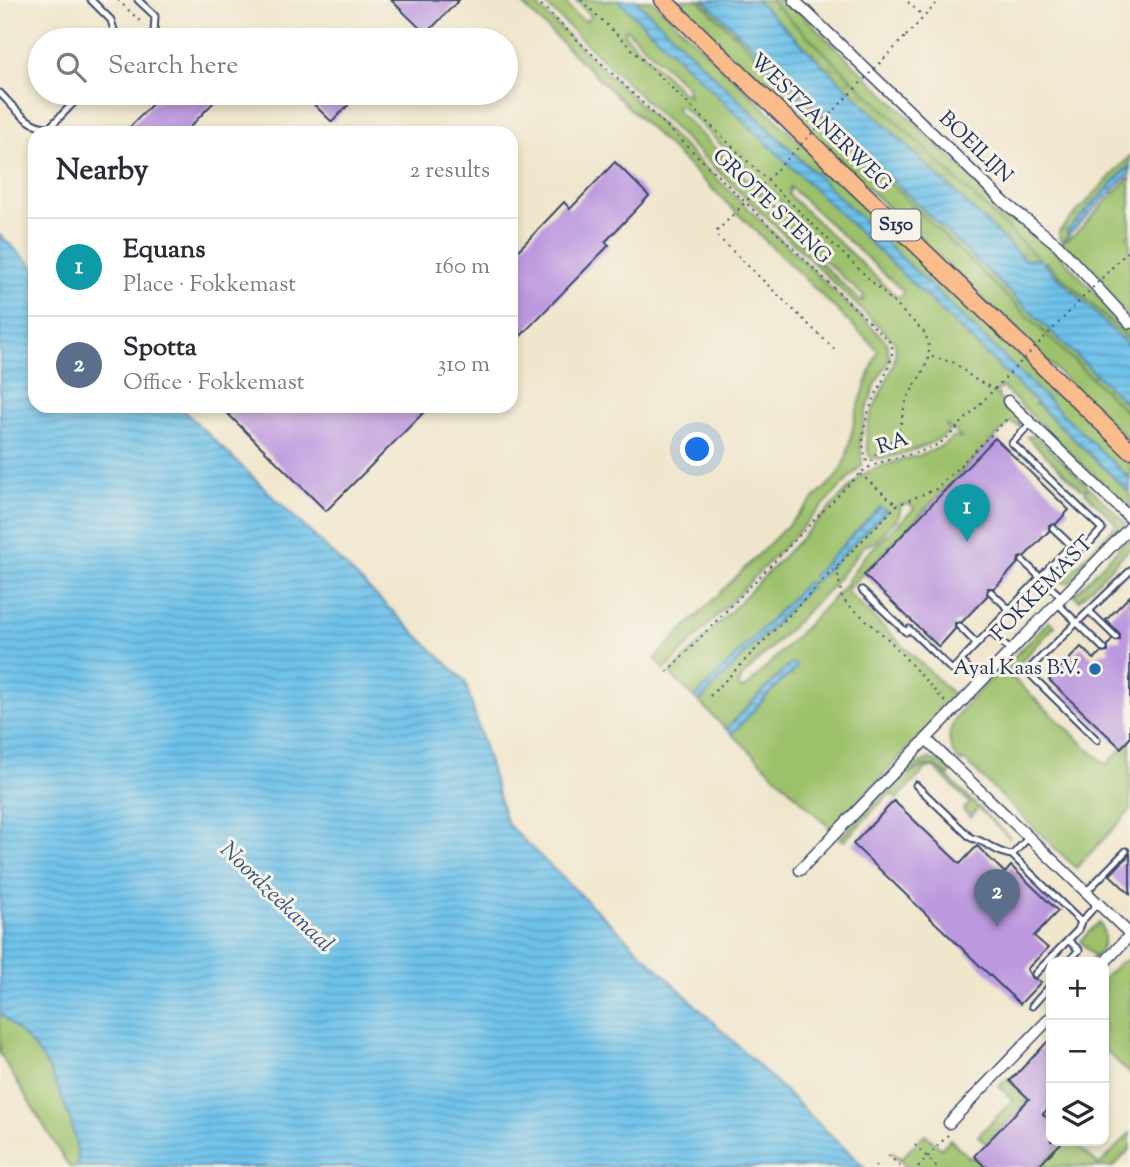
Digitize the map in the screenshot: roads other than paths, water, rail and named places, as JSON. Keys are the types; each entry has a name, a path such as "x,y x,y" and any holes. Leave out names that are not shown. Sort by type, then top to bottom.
{"main road":[{"name":"WESTZANERWEG","path":"663,0 1130,450"}],"street":[{"name":"BOEILIJN","path":"794,0 1005,203 1058,245 1130,323"},
{"path":"1008,401 1130,518"},
{"name":"FOKKEMAST","path":"800,870 1130,527"},
{"path":"926,739 1130,935 1109,958"},
{"path":"949,1123 1048,1020"}],"lane":[{"path":"91,0 111,20 113,28"},
{"path":"138,0 155,16 154,28"},
{"path":"0,93 32,124 38,126"},
{"path":"51,126 71,105"},
{"path":"1031,423 1012,443 1102,530 1085,548 1071,545 1053,528"},
{"path":"862,590 952,670 1071,545"},
{"path":"1023,561 1041,578 1075,621 1104,649"},
{"path":"1097,740 1027,671 1075,621 1090,612 1130,571"},
{"path":"991,592 1010,610"},
{"path":"1090,612 1116,636"},
{"path":"959,626 977,644"},
{"path":"990,631 1011,651"},
{"path":"961,661 982,681"},
{"path":"916,785 971,838 982,840 996,853 1012,855 1081,922"},
{"path":"1012,855 1029,837"},
{"path":"1086,892 1126,850"},
{"path":"1035,974 1098,904"},
{"path":"1068,940 1079,950 1073,957"},
{"path":"1032,1006 1046,991"}],"water":[{"path":"618,0 636,0 1130,479 1130,493"},
{"path":"704,0 756,0 1025,260 1039,259 1130,347 1130,407"},
{"path":"1130,165 1130,173 1068,235 1067,231"},
{"name":"Noordzeekanaal","path":"0,235 28,261 28,413 186,413 465,681 505,818 510,827 864,1167 78,1167 72,1127 51,1073 24,1036 0,1013"},
{"path":"880,507 886,511 817,580 813,580 813,576"},
{"path":"807,582 811,586 699,702 695,698"},
{"path":"791,663 797,665 796,670 781,681 732,734 726,729"}],"place":[{"name":"Equans","path":"967,542"},
{"name":"Ayal Kaas B.V.","path":"1095,669"},
{"name":"Spotta","path":"997,927"}]}
